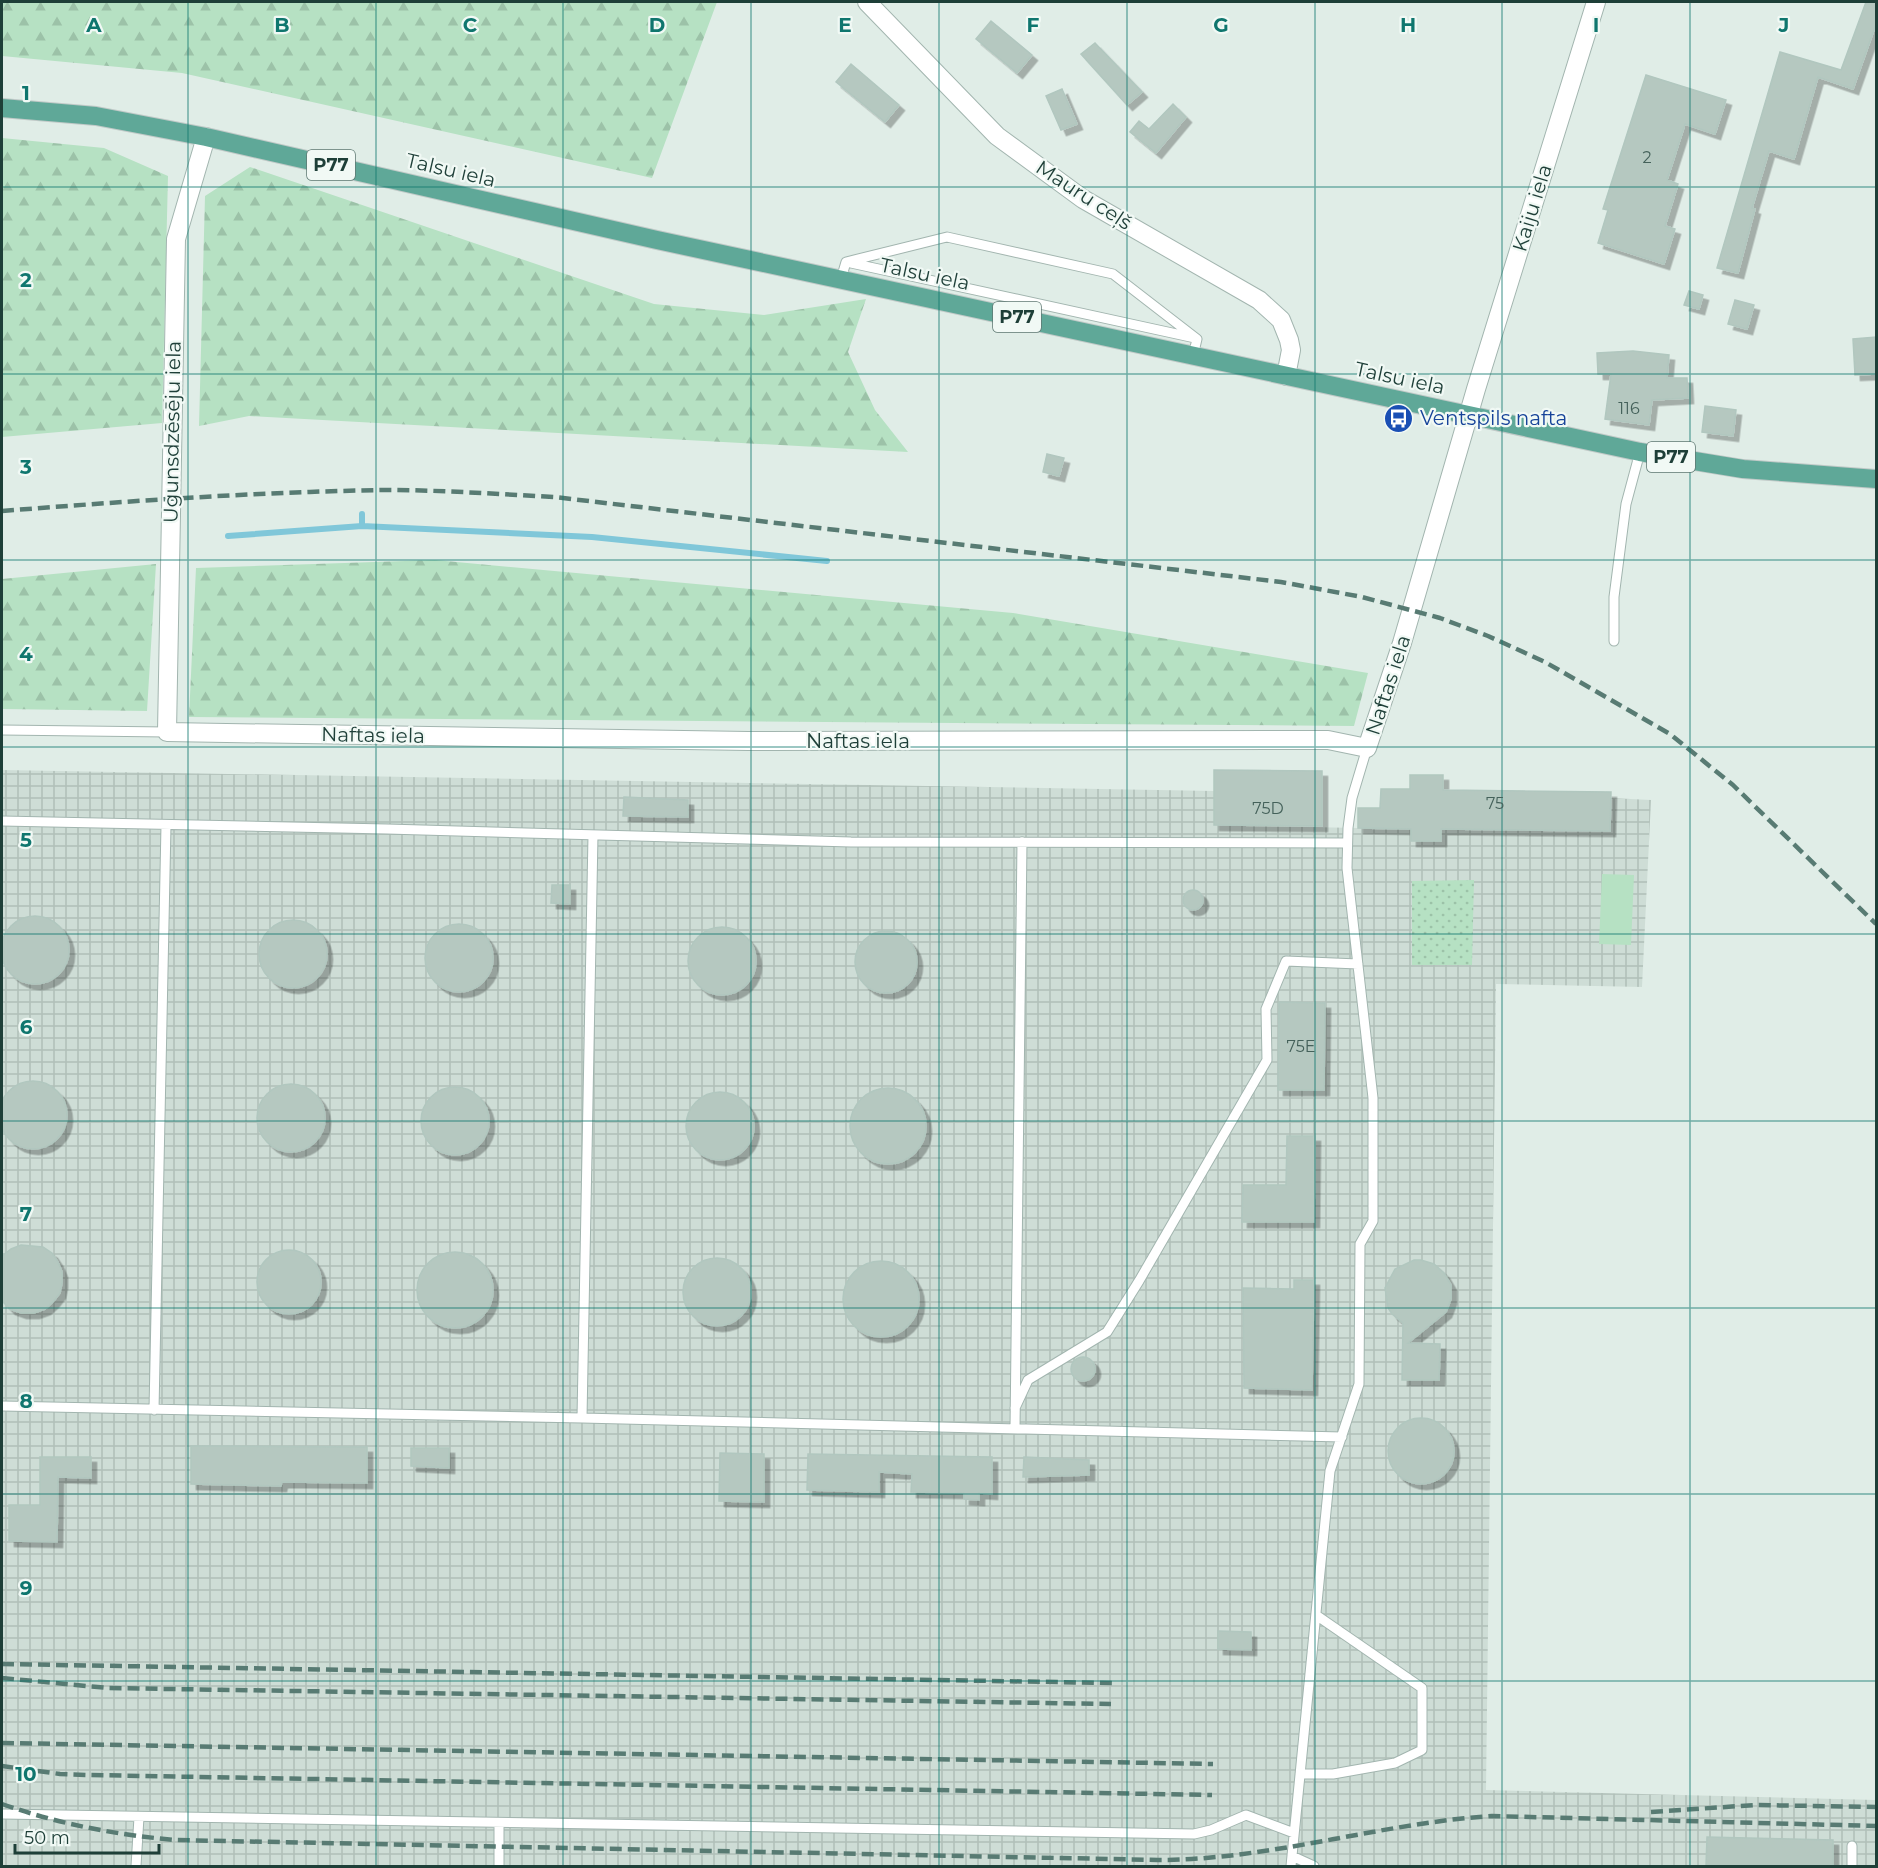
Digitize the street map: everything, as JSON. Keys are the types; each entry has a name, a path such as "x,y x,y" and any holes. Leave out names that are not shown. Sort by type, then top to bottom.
{"main road":[{"name":"Talsu iela","path":"2,108 96,116 206,137 657,240 844,270 1195,347 1286,376 1640,452 1743,469 1876,479"}],"street":[{"name":"Mauru ceļš","path":"867,2 997,136 1083,198 1259,300 1281,320 1291,350 1286,376"},
{"name":"Kaiju iela","path":"1469,416 1596,2"},
{"name":"Ugunsdzēsēju iela","path":"167,732 176,239 206,137"},
{"name":"Naftas iela","path":"167,732 748,741 1328,740 1367,748 1402,643 1469,416"}],"lane":[{"path":"844,270 947,237 1113,274 1195,347"},
{"path":"1614,641 1614,597 1626,504 1640,452"},
{"name":"Naftas iela","path":"2,730 167,732"},
{"path":"1314,1866 1291,1861 1330,1471 1359,1384 1360,1244 1373,1221 1373,1098 1347,868 1352,798 1367,748"},
{"path":"2,821 851,842 1347,843"},
{"path":"153,1410 166,825"},
{"path":"582,1418 593,835"},
{"path":"1015,1429 1022,842"},
{"path":"1015,1408 1028,1380 1107,1332 1139,1281 1267,1060 1266,1009 1286,961 1358,964"},
{"path":"2,1406 1342,1437"},
{"path":"1300,1774 1333,1774 1395,1762 1422,1750 1422,1688 1316,1615"},
{"path":"2,1814 1194,1834 1211,1830 1246,1815 1294,1833"},
{"path":"136,1866 140,1817"},
{"path":"499,1822 499,1866"},
{"path":"1852,1846 1852,1866"}],"shaded area":[{"path":"2,770 1214,791 1214,825 1358,828 1610,798 1651,800 1642,987 1496,984 1486,1790 1876,1800 1876,1866 2,1866"}],"green space":[{"path":"2,2 717,2 652,178 182,73 2,56"},
{"path":"2,138 104,148 168,176 162,423 2,437"},
{"path":"250,167 654,304 764,315 866,299 848,352 875,410 908,452 249,416 199,426 205,196"},
{"path":"435,560 1013,613 1368,673 1354,726 189,717 196,568"},
{"path":"156,564 147,711 2,709 2,579"},
{"path":"1602,874 1634,875 1631,945 1599,944"},
{"path":"1474,880 1472,965 1412,965 1412,881"}],"building":[{"path":"1866,2 1876,2 1876,24 1853,89 1818,77 1794,159 1769,151 1752,208 1755,209 1738,273 1717,268 1780,52 1841,70"},
{"path":"991,21 1032,55 1017,73 976,39"},
{"path":"1095,43 1142,92 1127,105 1081,54"},
{"path":"851,64 899,105 885,122 836,82"},
{"path":"1646,75 1726,100 1715,134 1685,124 1667,180 1678,184 1665,226 1675,229 1664,264 1598,243 1608,210 1603,209"},
{"path":"1062,89 1077,124 1061,130 1046,96"},
{"path":"1173,104 1186,117 1156,153 1130,132 1139,121 1149,129"},
{"path":"1689,291 1703,295 1699,309 1684,305"},
{"path":"1735,300 1754,305 1747,329 1728,324"},
{"path":"1876,337 1876,374 1855,375 1853,339"},
{"path":"1633,351 1669,355 1667,378 1687,378 1688,398 1652,400 1649,425 1605,419 1611,374 1598,374 1597,353"},
{"path":"1705,406 1736,410 1733,436 1702,432"},
{"path":"1047,454 1064,458 1059,476 1043,472"},
{"path":"1214,770 1322,771 1322,826 1214,825"},
{"path":"1410,775 1443,775 1443,790 1611,792 1610,831 1441,829 1441,841 1411,841 1411,829 1358,828 1358,808 1380,808 1381,789 1410,789"},
{"path":"624,797 688,800 688,817 623,816"},
{"path":"552,885 570,885 570,904 551,903"},
{"path":"1189,890 1197,890 1203,896 1203,904 1197,910 1189,910 1183,904 1183,896"},
{"path":"28,916 42,916 54,921 64,931 69,950 64,969 54,979 42,984 28,984 16,979 6,969 1,957 1,943 6,931 16,921"},
{"path":"286,920 300,920 312,925 322,935 327,954 322,973 312,983 300,988 286,988 274,983 264,973 259,961 259,947 264,935 274,925"},
{"path":"452,924 466,924 478,929 488,939 493,958 488,977 478,987 466,992 452,992 440,987 430,977 425,965 425,951 430,939 440,929"},
{"path":"715,927 729,927 741,932 751,942 756,961 751,980 741,990 729,995 715,995 703,990 693,980 688,968 688,954 693,942 703,932"},
{"path":"886,931 903,936 908,940 912,945 917,962 912,979 908,984 903,988 886,993 869,988 864,984 860,979 855,962 860,945 864,940 869,936"},
{"path":"1279,1002 1325,1003 1324,1090 1278,1090"},
{"path":"33,1081 46,1084 57,1091 64,1102 67,1115 64,1128 57,1139 46,1146 33,1149 20,1146 9,1139 2,1128 -1,1115 2,1102 9,1091 20,1084"},
{"path":"284,1084 298,1084 310,1089 320,1099 325,1118 320,1137 310,1147 298,1152 284,1152 272,1147 262,1137 257,1125 257,1111 262,1099 272,1089"},
{"path":"448,1087 462,1087 474,1092 484,1102 489,1121 484,1140 474,1150 462,1155 448,1155 436,1150 426,1140 421,1128 421,1114 426,1102 436,1092"},
{"path":"888,1088 902,1091 915,1099 923,1112 926,1126 923,1140 915,1153 902,1161 888,1164 874,1161 861,1153 853,1140 850,1126 853,1112 861,1099 874,1091"},
{"path":"713,1092 727,1092 739,1097 749,1107 754,1126 749,1145 739,1155 727,1160 713,1160 701,1155 691,1145 686,1133 686,1119 691,1107 701,1097"},
{"path":"1287,1136 1315,1136 1314,1222 1242,1222 1243,1185 1286,1185"},
{"path":"21,1245 43,1247 52,1253 62,1272 60,1293 45,1309 34,1313 21,1313 10,1309 2,1301 2,1256"},
{"path":"289,1250 307,1256 315,1264 321,1282 315,1300 307,1308 289,1314 271,1308 263,1300 257,1282 263,1264 271,1256"},
{"path":"455,1252 469,1255 482,1263 490,1276 493,1290 490,1304 482,1317 469,1325 455,1328 441,1325 428,1317 420,1304 417,1290 420,1276 428,1263 441,1255"},
{"path":"710,1258 724,1258 736,1263 746,1273 751,1292 746,1311 736,1321 724,1326 710,1326 698,1321 688,1311 683,1299 683,1285 688,1273 698,1263"},
{"path":"1414,1260 1434,1264 1444,1273 1451,1285 1451,1299 1446,1312 1408,1343 1440,1344 1439,1380 1402,1380 1403,1323 1388,1308 1385,1288 1395,1269"},
{"path":"881,1261 895,1264 908,1272 916,1285 919,1299 916,1313 908,1326 895,1334 881,1337 867,1334 854,1326 846,1313 843,1299 846,1285 854,1272 867,1264"},
{"path":"1294,1280 1314,1280 1312,1390 1244,1388 1243,1288 1294,1289"},
{"path":"1083,1357 1092,1360 1095,1369 1092,1378 1083,1381 1074,1378 1071,1369 1074,1360"},
{"path":"1421,1418 1434,1420 1449,1433 1454,1451 1452,1464 1439,1479 1421,1484 1408,1482 1393,1469 1388,1451 1390,1438 1403,1423"},
{"path":"191,1446 367,1447 367,1483 282,1482 281,1486 191,1484"},
{"path":"411,1448 449,1448 449,1468 411,1466"},
{"path":"720,1453 764,1454 764,1502 719,1501"},
{"path":"808,1454 992,1457 992,1494 979,1493 979,1500 964,1499 964,1493 911,1492 912,1474 879,1472 879,1492 807,1490"},
{"path":"40,1457 91,1457 91,1478 58,1477 57,1542 9,1541 9,1505 40,1505"},
{"path":"1024,1457 1089,1460 1089,1475 1023,1477"},
{"path":"1218,1631 1251,1632 1251,1650 1218,1649"},
{"path":"1707,1837 1833,1840 1833,1866 1706,1866"}],"waterway":[{"path":"362,514 362,526"},
{"path":"228,536 362,526 592,537 827,561"}],"railway":[{"path":"2,511 337,491 427,491 554,497 1281,582 1362,597 1440,618 1488,636 1545,662 1670,734 1733,785 1876,924"},
{"path":"2,1664 1112,1683"},
{"path":"2,1678 108,1688 1111,1704"},
{"path":"2,1743 1213,1764"},
{"path":"2,1766 60,1774 89,1775 1212,1795"},
{"path":"2,1804 88,1828 176,1840 1158,1860 1242,1854 1408,1826 1492,1816 1876,1826"},
{"path":"1651,1812 1755,1805 1876,1807"}],"place":[{"name":"Ventspils nafta","path":"1399,418"}]}
